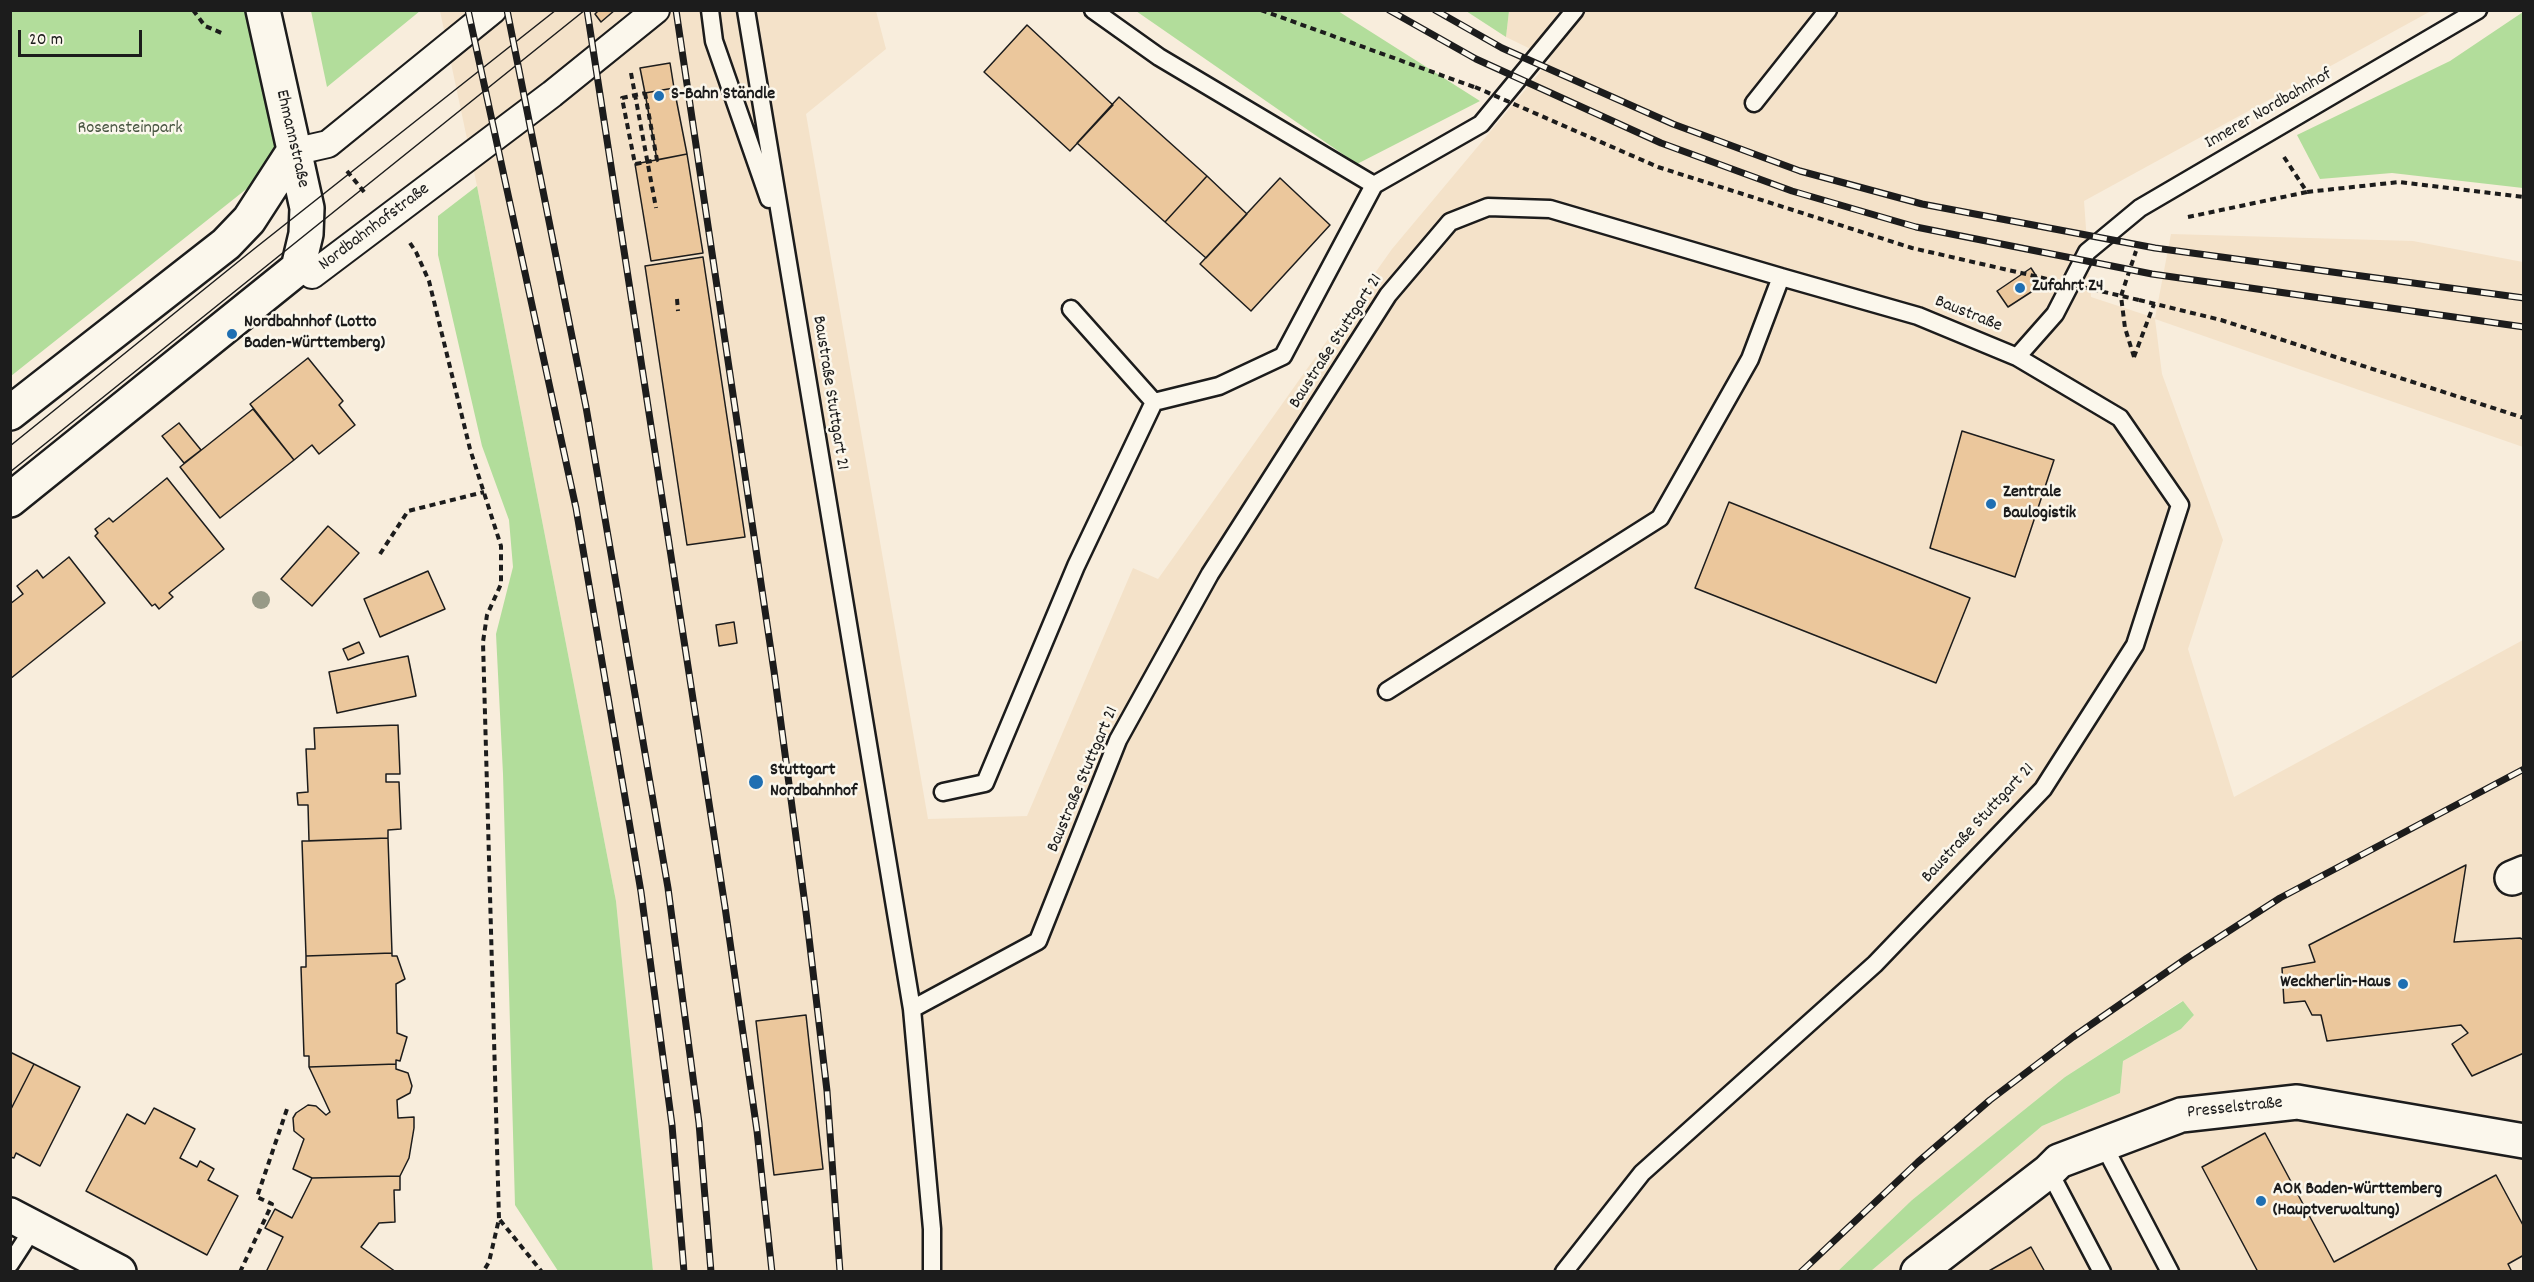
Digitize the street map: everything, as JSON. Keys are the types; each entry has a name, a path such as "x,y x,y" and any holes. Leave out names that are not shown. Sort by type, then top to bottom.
{"street":[{"name":"Ehmannstraße","path":"263,10 307,208 305,272"},
{"path":"10,413 226,244 249,220 293,152 328,144 493,10"},
{"name":"Nordbahnhofstraße","path":"10,500 305,272 390,217 552,94 657,10"},
{"name":"Presselstraße","path":"1918,1272 2049,1172 2059,1161 2181,1115 2297,1102 2523,1141"},
{"path":"22,1221 119,1272"}],"lane":[{"name":"Baustraße Stuttgart 21","path":"710,10 714,41 785,245"},
{"path":"1093,10 1159,57 1374,185"},
{"path":"1154,402 1220,386 1283,356 1374,185 1480,124 1575,10"},
{"path":"1754,103 1828,10"},
{"name":"Innerer Nordbahnhof","path":"2017,357 2055,314 2087,252 2140,208 2478,10"},
{"name":"Baustraße Stuttgart 21","path":"746,12 912,1009 932,1229 932,1272"},
{"name":"Baustraße Stuttgart 21","path":"912,1009 1038,941 1118,740 1210,574 1388,295 1450,222 1488,207 1550,209 1781,277"},
{"path":"1387,691 1660,518 1750,359 1781,277"},
{"name":"Baustraße","path":"1781,277 1918,316 2017,357"},
{"path":"1071,309 1154,402"},
{"name":"Baustraße Stuttgart 21","path":"1564,1272 1642,1173 1875,964 2043,789 2135,645 2180,505 2120,418 2017,357"},
{"path":"942,792 985,783 1076,566 1154,402"},
{"path":"2103,1144 2170,1272"},
{"path":"2049,1172 2102,1272"},
{"path":"10,1264 22,1221"}],"path":[{"path":"193,10 205,26 224,34"},
{"path":"1262,10 1475,87 1658,167 1912,248 2221,320 2523,418"},
{"path":"645,93 657,160 635,164 622,98 645,93"},
{"path":"636,99 656,208"},
{"path":"2268,132 2307,192"},
{"path":"328,144 362,190 390,217 416,252 429,281 470,449 501,546 501,584 488,615 483,642 499,1220 489,1262 483,1272"},
{"path":"2183,218 2307,192 2399,182 2523,197"},
{"path":"2138,247 2121,297 2125,328 2134,357 2154,304"},
{"path":"677,299 678,311"},
{"path":"380,554 408,511 484,492"},
{"path":"240,1272 272,1204 257,1197 287,1108"},
{"path":"499,1220 542,1272"}],"shaded area":[{"path":"440,11 876,11 886,49 806,114 928,819 1027,816 1133,568 1158,579 1392,249 1551,59 1506,37 1509,11 2431,11 2084,201 2091,297 2155,318 2171,234 2413,241 2523,262 2523,447 2155,319 2162,374 2223,540 2188,649 2234,797 2523,640 2523,1271 1871,1271 2042,1126 2120,1093 2123,1061 2181,1029 2194,1015 2182,1001 2065,1077 1912,1200 1838,1271 653,1271 616,901 477,186"}],"green space":[{"path":"311,10 420,11 327,87"},
{"name":"Rosensteinpark","path":"11,11 263,11 293,152 11,376"},
{"path":"1136,11 1338,11 1480,101 1357,164"},
{"path":"1466,11 1509,11 1506,37"},
{"path":"2523,12 2523,188 2392,173 2320,179 2297,135 2450,61"},
{"path":"477,186 616,901 653,1271 558,1271 515,1205 503,774 496,634 513,567 509,520 482,446 438,255 438,216"},
{"path":"2183,1001 2194,1015 2181,1029 2123,1061 2120,1093 2042,1126 1871,1271 1838,1271 1912,1200 2065,1077"}],"building":[{"path":"599,10 615,10 601,22 595,14"},
{"path":"1027,25 1113,105 1070,151 984,72"},
{"name":"S-Bahn Ständle","path":"670,63 674,88 645,93 640,68"},
{"path":"674,88 687,154 657,160 645,93"},
{"path":"1119,97 1207,176 1165,222 1077,143"},
{"path":"687,154 703,253 651,261 635,164"},
{"path":"1207,176 1247,214 1206,258 1165,222"},
{"path":"1280,178 1330,225 1251,311 1200,264"},
{"path":"703,257 745,537 687,545 645,266"},
{"name":"Zufahrt Z4","path":"2031,268 2042,285 2008,307 1997,291"},
{"path":"308,358 343,401 339,405 355,425 319,454 312,445 294,460 250,404"},
{"path":"253,409 294,460 220,518 180,467"},
{"path":"179,423 201,450 184,463 162,436"},
{"name":"Zentrale Baulogistik","path":"1962,431 2054,460 2015,577 1930,548"},
{"path":"167,478 224,549 169,593 173,597 159,609 155,604 152,606 95,536 98,533 95,529 109,518 113,522"},
{"path":"1729,502 1970,598 1936,683 1695,588"},
{"path":"328,526 359,553 312,606 281,579"},
{"path":"69,557 105,603 10,679 10,604 23,594 17,586 37,570 43,578"},
{"path":"428,571 445,609 380,637 364,599"},
{"path":"734,622 737,643 719,646 716,625"},
{"path":"359,642 364,653 348,660 343,649"},
{"path":"408,656 416,696 337,713 329,672"},
{"path":"398,725 400,774 386,774 386,782 399,782 401,829 388,830 388,838 309,841 308,805 298,805 297,793 308,792 306,749 315,749 314,728"},
{"path":"388,838 392,953 306,956 302,841"},
{"name":"Weckherlin-Haus","path":"2466,865 2454,942 2520,938 2524,940 2524,1053 2472,1076 2452,1044 2468,1033 2461,1025 2327,1041 2321,1015 2312,1015 2305,1001 2284,1003 2282,968 2315,962 2309,945"},
{"path":"392,953 392,956 397,956 405,979 396,984 397,1033 407,1037 400,1061 396,1060 396,1064 309,1067 309,1056 304,1056 301,967 306,967 306,956"},
{"path":"806,1015 823,1169 774,1175 756,1021"},
{"path":"10,1052 34,1064 10,1111"},
{"path":"34,1064 80,1087 40,1166 16,1153 14,1158 10,1157 10,1111"},
{"path":"396,1064 396,1069 408,1073 412,1086 410,1093 397,1100 398,1118 414,1117 409,1158 400,1176 312,1178 293,1169 304,1139 294,1131 293,1118 296,1113 308,1105 316,1106 326,1115 330,1112 309,1067"},
{"path":"154,1108 195,1129 180,1158 197,1167 200,1161 214,1169 208,1180 238,1196 207,1255 86,1191 127,1114 145,1124"},
{"name":"AOK Baden-Württemberg (Hauptverwaltung)","path":"2265,1133 2334,1262 2496,1175 2524,1227 2524,1255 2508,1264 2512,1272 2258,1272 2202,1167"},
{"path":"400,1176 400,1190 394,1190 395,1222 379,1223 361,1247 396,1272 266,1272 283,1237 265,1228 275,1209 292,1218 312,1178"},
{"path":"2031,1247 2045,1272 1987,1272"}],"tram line":[{"path":"10,446 556,10"},
{"path":"10,472 585,10"}],"railway":[{"path":"468,10 576,508 641,892 672,1125 684,1272"},
{"path":"507,10 586,407 668,888 699,1123 711,1272"},
{"path":"587,10 725,907 757,1131 772,1272"},
{"path":"676,10 774,671 806,912 827,1091 840,1272"},
{"path":"1389,10 1476,59 1661,143 1792,191 1916,227 2152,274 2524,327"},
{"path":"1435,10 1502,48 1673,124 1800,171 1922,204 2155,248 2524,298"},
{"path":"1801,1272 1918,1162 1990,1100 2073,1037 2187,958 2280,898 2524,769"}],"place":[{"name":"S-Bahn Ständle","path":"659,96"},
{"name":"Zufahrt Z4","path":"2020,288"},
{"name":"Nordbahnhof (Lotto Baden-Württemberg)","path":"232,334"},
{"name":"Zentrale Baulogistik","path":"1991,504"},
{"name":"Stuttgart Nordbahnhof","path":"756,782"},
{"name":"Weckherlin-Haus","path":"2403,984"},
{"name":"AOK Baden-Württemberg (Hauptverwaltung)","path":"2261,1201"}]}
